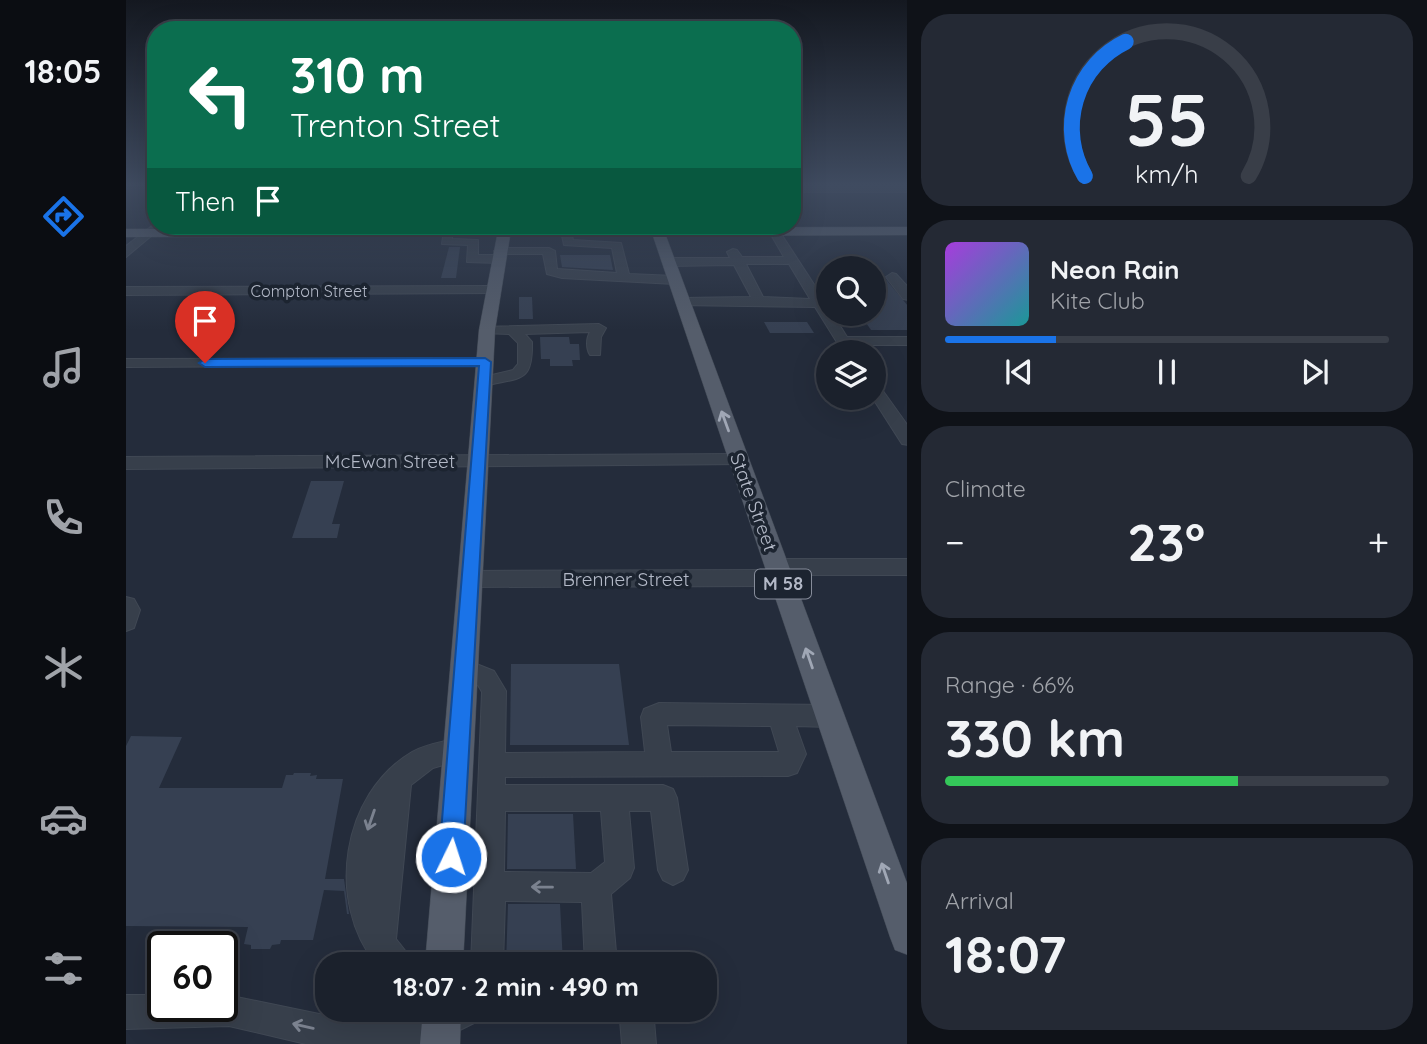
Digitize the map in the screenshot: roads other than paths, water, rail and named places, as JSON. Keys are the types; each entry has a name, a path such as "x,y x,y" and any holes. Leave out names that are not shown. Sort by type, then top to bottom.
{"main road":[{"path":"374,235 502,242 567,238"},
{"name":"State Street","path":"653,235 676,281 907,937"},
{"path":"445,952 487,330 502,242"}],"street":[{"path":"126,253 147,234"},
{"path":"777,235 816,300"},
{"path":"441,255 447,237 474,242 467,258 463,290"},
{"path":"530,251 533,244 567,238 618,251 624,278"},
{"path":"467,258 502,242 530,251 549,251 567,238"},
{"path":"549,251 550,269 556,273 676,281 759,301 816,303"},
{"path":"676,281 738,261 790,255"},
{"path":"738,261 759,301"},
{"path":"891,277 907,296"},
{"name":"Compton Street","path":"126,291 493,290"},
{"path":"513,330 599,328 594,337 595,352"},
{"path":"886,343 907,341"},
{"path":"126,363 484,372"},
{"path":"886,407 907,440"},
{"name":"McEwan Street","path":"126,463 739,460"},
{"name":"Brenner Street","path":"470,579 779,573 907,567"},
{"path":"126,604 129,610 126,622"},
{"path":"464,669 486,678 494,691 487,952"},
{"path":"660,764 653,718 659,714 829,716"},
{"path":"492,765 788,764 793,754 780,715"},
{"path":"388,952 398,779 420,762 458,750"},
{"path":"491,798 663,798 673,870"},
{"path":"488,891 505,886 596,888 620,868 614,798"},
{"path":"596,888 599,952"},
{"path":"126,1012 229,1010 363,1040 404,1037 447,1022"}],"lane":[{"path":"484,372 523,370 525,342 513,330 487,330"}]}
